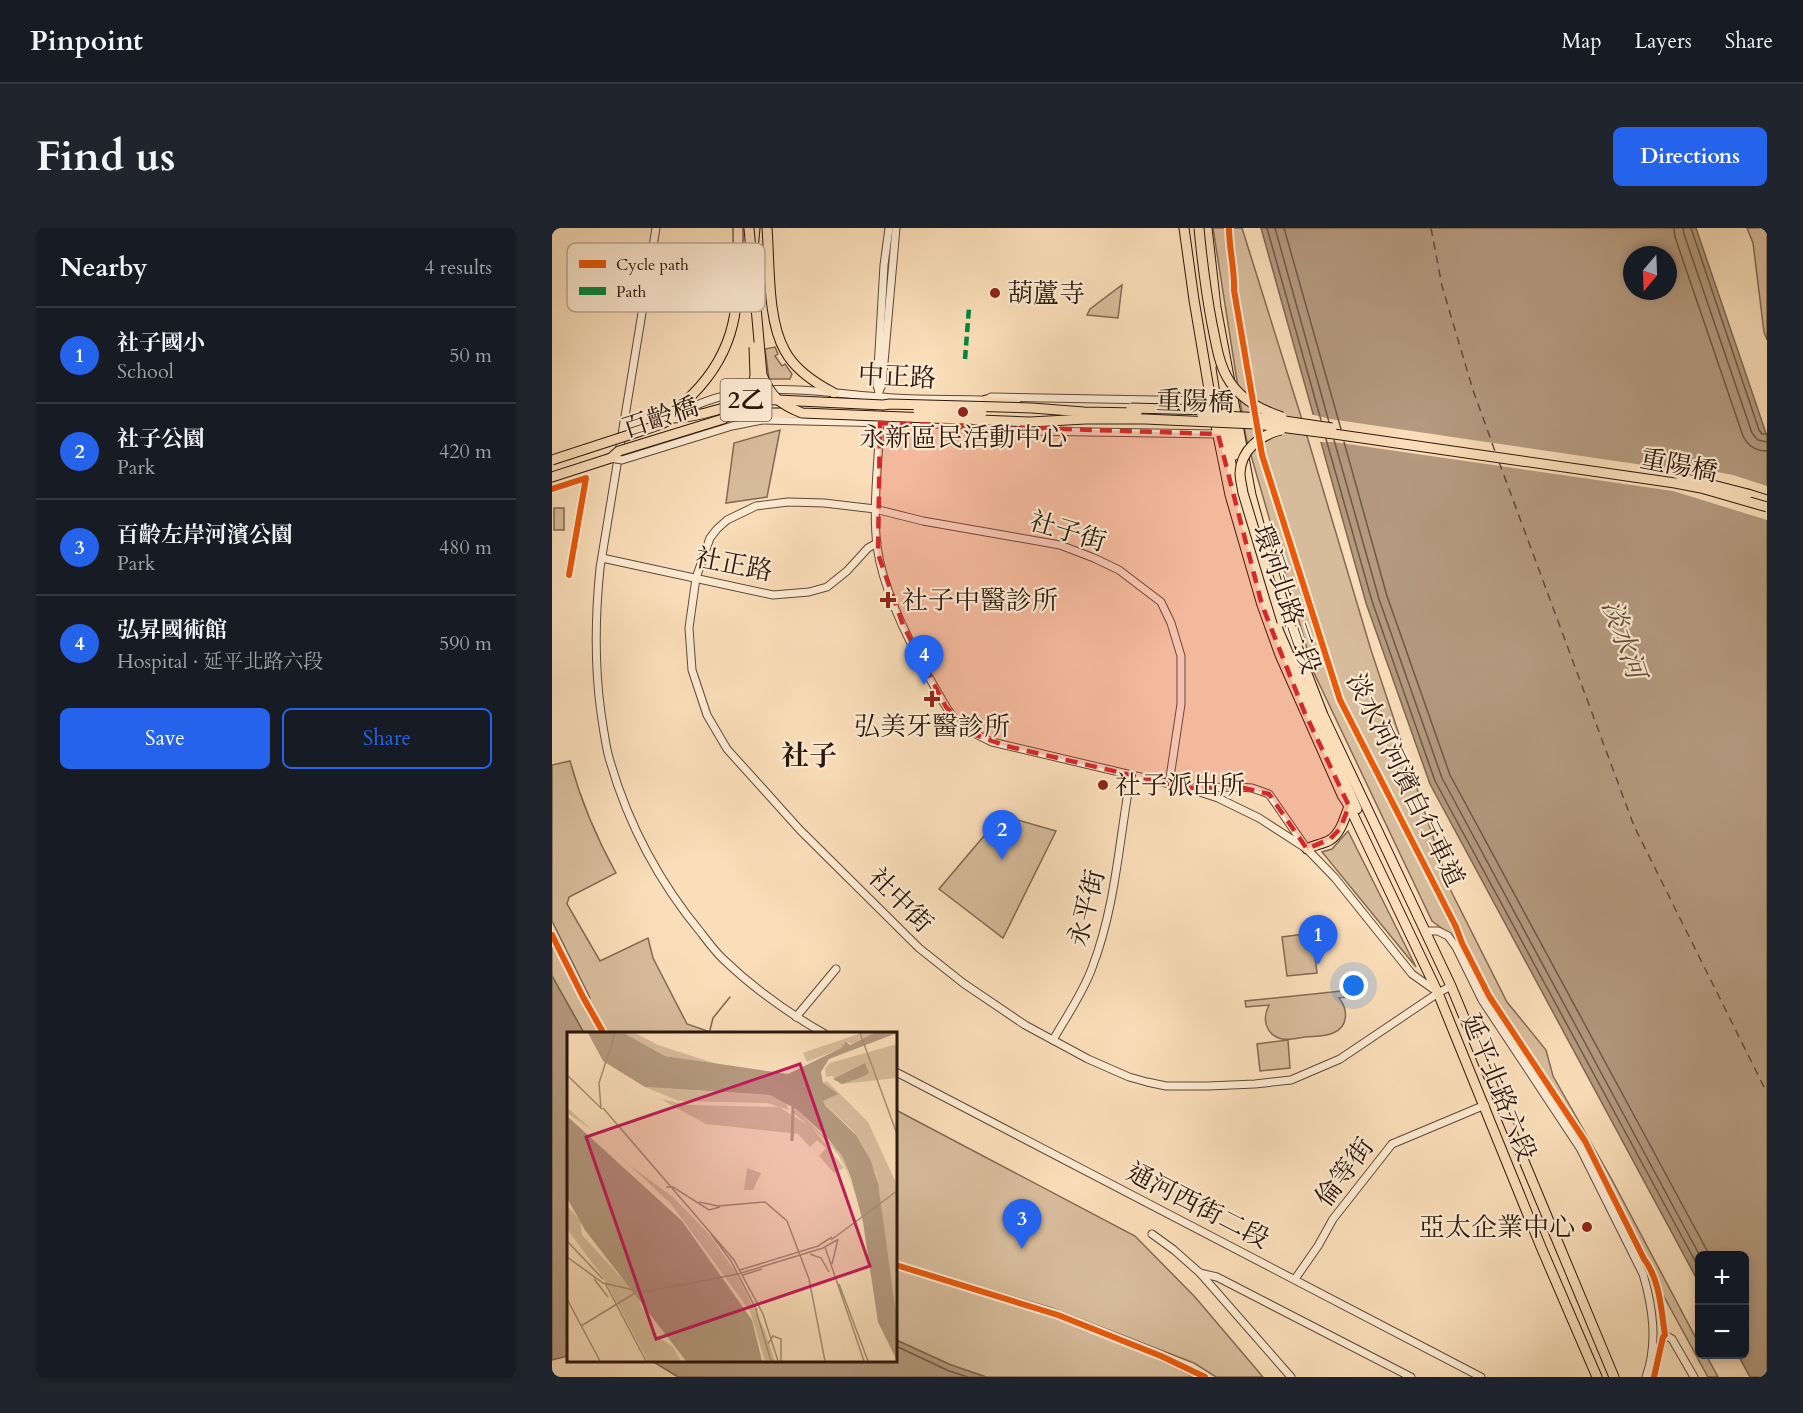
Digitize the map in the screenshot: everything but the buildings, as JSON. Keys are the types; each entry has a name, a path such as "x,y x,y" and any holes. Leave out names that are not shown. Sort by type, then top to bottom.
{"main road":[{"name":"2乙","path":"738,228 738,243"},
{"path":"749,228 750,243"},
{"name":"百齡橋","path":"754,243 755,228"},
{"path":"767,228 773,316 778,335 785,352 795,365 808,377 834,393"},
{"name":"環河北路三段","path":"1184,228 1211,401 1218,417 1218,434 1230,495 1262,605 1280,655 1342,795 1438,993"},
{"path":"1199,228 1205,286 1217,349 1228,379 1239,393 1264,410 1280,416 1334,428"},
{"name":"環河北路三段","path":"1207,228 1216,307 1251,495 1263,542 1323,715 1451,986"},
{"path":"1216,307 1215,323 1225,399 1239,478 1263,542"},
{"name":"2乙","path":"673,418 707,380 720,359 731,336 735,312"},
{"name":"百齡橋","path":"552,477 612,458 620,451 723,419 739,408 748,398 755,375 752,312"},
{"path":"756,312 762,375 767,388 777,401 802,412"},
{"path":"1232,387 1218,417 1240,507 1279,632 1433,973 1439,980 1451,986"},
{"name":"重陽橋","path":"673,418 691,417 758,399 880,398 890,404 1233,419 1675,483 1767,507"},
{"path":"880,398 890,409 918,411 1218,417"},
{"path":"986,400 1034,405 1216,410 1233,419"},
{"path":"900,416 918,411"},
{"name":"重陽橋","path":"723,419 755,413 802,412 1030,422 1133,419 1281,420 1675,477 1767,498"},
{"name":"百齡橋","path":"552,460 673,418"},
{"path":"1021,425 1038,423 1213,427 1233,419"},
{"path":"1287,428 1272,432 1250,446 1244,456 1240,472 1243,493 1282,622 1290,643 1301,657"},
{"path":"1307,849 1330,840 1335,835 1340,829 1349,806"},
{"name":"延平北路六段","path":"1451,986 1614,1377"},
{"name":"延平北路六段","path":"1438,993 1597,1377"}],"street":[{"path":"654,243 656,228"},
{"path":"880,398 877,386 884,265 889,228"},
{"path":"880,398 896,228"},
{"path":"643,312 602,558 596,621 597,682 608,752 628,814 650,858 685,915 721,957 766,996 822,1032"},
{"name":"中正路","path":"673,418 690,407 710,400 760,389 880,398 986,400 991,397 1033,397 1211,401"},
{"path":"848,395 848,422"},
{"name":"延平北路六段","path":"880,398 875,509 878,554 892,598 918,659 946,707 960,724 973,734 1006,746 1187,788 1218,798 1259,818 1307,849"},
{"path":"928,424 929,399"},
{"name":"中正路","path":"762,420 1021,425 1025,430 1218,434"},
{"name":"百齡橋","path":"612,458 622,460 732,426 762,420"},
{"name":"社中街","path":"875,509 824,503 788,502 756,506 727,520 710,538 696,578 689,628 692,670 708,715 727,749 801,832 919,948 963,983 1025,1025 1088,1059 1129,1077 1166,1086 1291,1080 1340,1059 1451,986"},
{"name":"社子街","path":"875,509 1076,550 1119,570 1161,602 1171,623 1181,656 1182,668 1180,720 1169,784"},
{"name":"社正路","path":"602,558 773,595 809,592 827,587 835,582 868,548 877,543"},
{"name":"永平街","path":"1053,1040 1091,971 1106,925 1119,861 1122,824 1131,775"},
{"name":"延平北路六段","path":"1187,788 1239,787 1252,788 1269,794 1307,849 1335,878 1412,974 1438,993"},
{"path":"1425,931 1438,931 1448,936 1456,947 1482,1000 1580,1148 1643,1274 1649,1296 1654,1339 1652,1362 1646,1377"},
{"path":"796,1017 836,969"},
{"name":"通河西街二段","path":"897,1073 1480,1377"},
{"name":"倫等街","path":"1294,1279 1318,1246 1333,1220 1392,1144 1485,1105"},
{"path":"1152,1234 1200,1273 1291,1377"},
{"path":"1200,1273 1217,1277 1411,1377"},
{"path":"1654,1377 1665,1335 1672,1339 1694,1377"}],"highlighted area":[{"path":"880,423 1218,434 1262,605 1304,711 1349,806 1340,829 1330,839 1307,849 1269,794 1239,787 1187,788 1006,746 973,734 946,707 903,625 878,554"}],"shaded area":[{"path":"1213,228 1242,228 1371,650 1451,891 1507,1002 1546,1050 1553,1076 1611,1178 1695,1336 1695,1353 1585,1143 1492,1018 1448,933 1432,921 1314,673 1246,438"},
{"path":"1747,228 1767,228 1767,340 1764,332 1753,243"},
{"path":"1122,285 1118,318 1087,315 1090,309"},
{"path":"775,347 778,354 775,356 792,374 790,379 769,379 765,349"},
{"path":"780,430 767,497 726,503 734,443"},
{"path":"554,508 564,508 564,530 554,530"},
{"path":"570,761 590,818 616,873 569,897 567,904 600,961 648,938 653,958 687,1024 710,1032 606,1032 588,1001 590,998 552,921 552,765"},
{"path":"1011,818 1056,831 1003,938 939,889 995,823"},
{"path":"1348,831 1416,967 1322,852 1332,849"},
{"path":"1312,933 1317,973 1287,976 1282,937"},
{"path":"552,939 584,1005 600,1032 583,1032 552,976"},
{"path":"1351,990 1352,996 1339,998 1345,1012 1342,1027 1323,1036 1288,1039 1276,1037 1266,1025 1269,1005 1246,1007 1245,1001"},
{"path":"1288,1040 1290,1068 1260,1071 1257,1044"},
{"path":"897,1111 1135,1236 1195,1297 1263,1377 1216,1377 1194,1363 1052,1308 897,1262"},
{"path":"897,1269 1010,1303 1085,1329 1194,1377 986,1377 951,1365 897,1340"},
{"path":"1698,1359 1708,1359 1718,1377 1708,1377"}],"water":[{"name":"淡水河","path":"1261,228 1696,228 1767,436 1767,1377 1750,1377 1740,1359 1749,1359 1749,1251 1695,1251 1695,1276 1430,784 1366,603"},
{"path":"552,976 583,1032 567,1032 567,1356 552,1360"},
{"path":"897,1340 951,1365 986,1377 678,1377 654,1362 897,1362"}],"pier":[{"path":"1310,414 1330,419 1677,470 1712,471 1733,475 1767,486 1767,520 1673,491 1334,442 1318,442"}],"waterway":[{"path":"710,1032 713,1018 730,997"}],"ferry route":[{"path":"1431,228 1442,286 1473,390 1496,454"},
{"path":"1499,462 1634,826 1767,1093"}],"marked path":[{"path":"965,359 969,308"}],"cycle path":[{"name":"淡水河河濱自行車道","path":"1229,228 1234,290 1262,455 1340,700 1489,996 1585,1141 1649,1267 1659,1295 1665,1335 1654,1377"},
{"path":"552,489 586,478 569,575"},
{"path":"552,935 603,1032"},
{"path":"897,1265 1058,1315 1161,1356 1205,1377"}],"place":[{"name":"葫蘆寺","path":"995,293"},
{"name":"永新區民活動中心","path":"963,412"},
{"name":"社子中醫診所","path":"888,600"},
{"name":"弘昇國術館","path":"924,685"},
{"name":"弘美牙醫診所","path":"932,699"},
{"name":"社子派出所","path":"1103,785"},
{"name":"社子公園","path":"1002,860"},
{"name":"社子國小","path":"1318,965"},
{"name":"亞太企業中心","path":"1587,1227"},
{"name":"百齡左岸河濱公園","path":"1022,1249"}],"district":[{"name":"社子","path":"809,755"}]}
